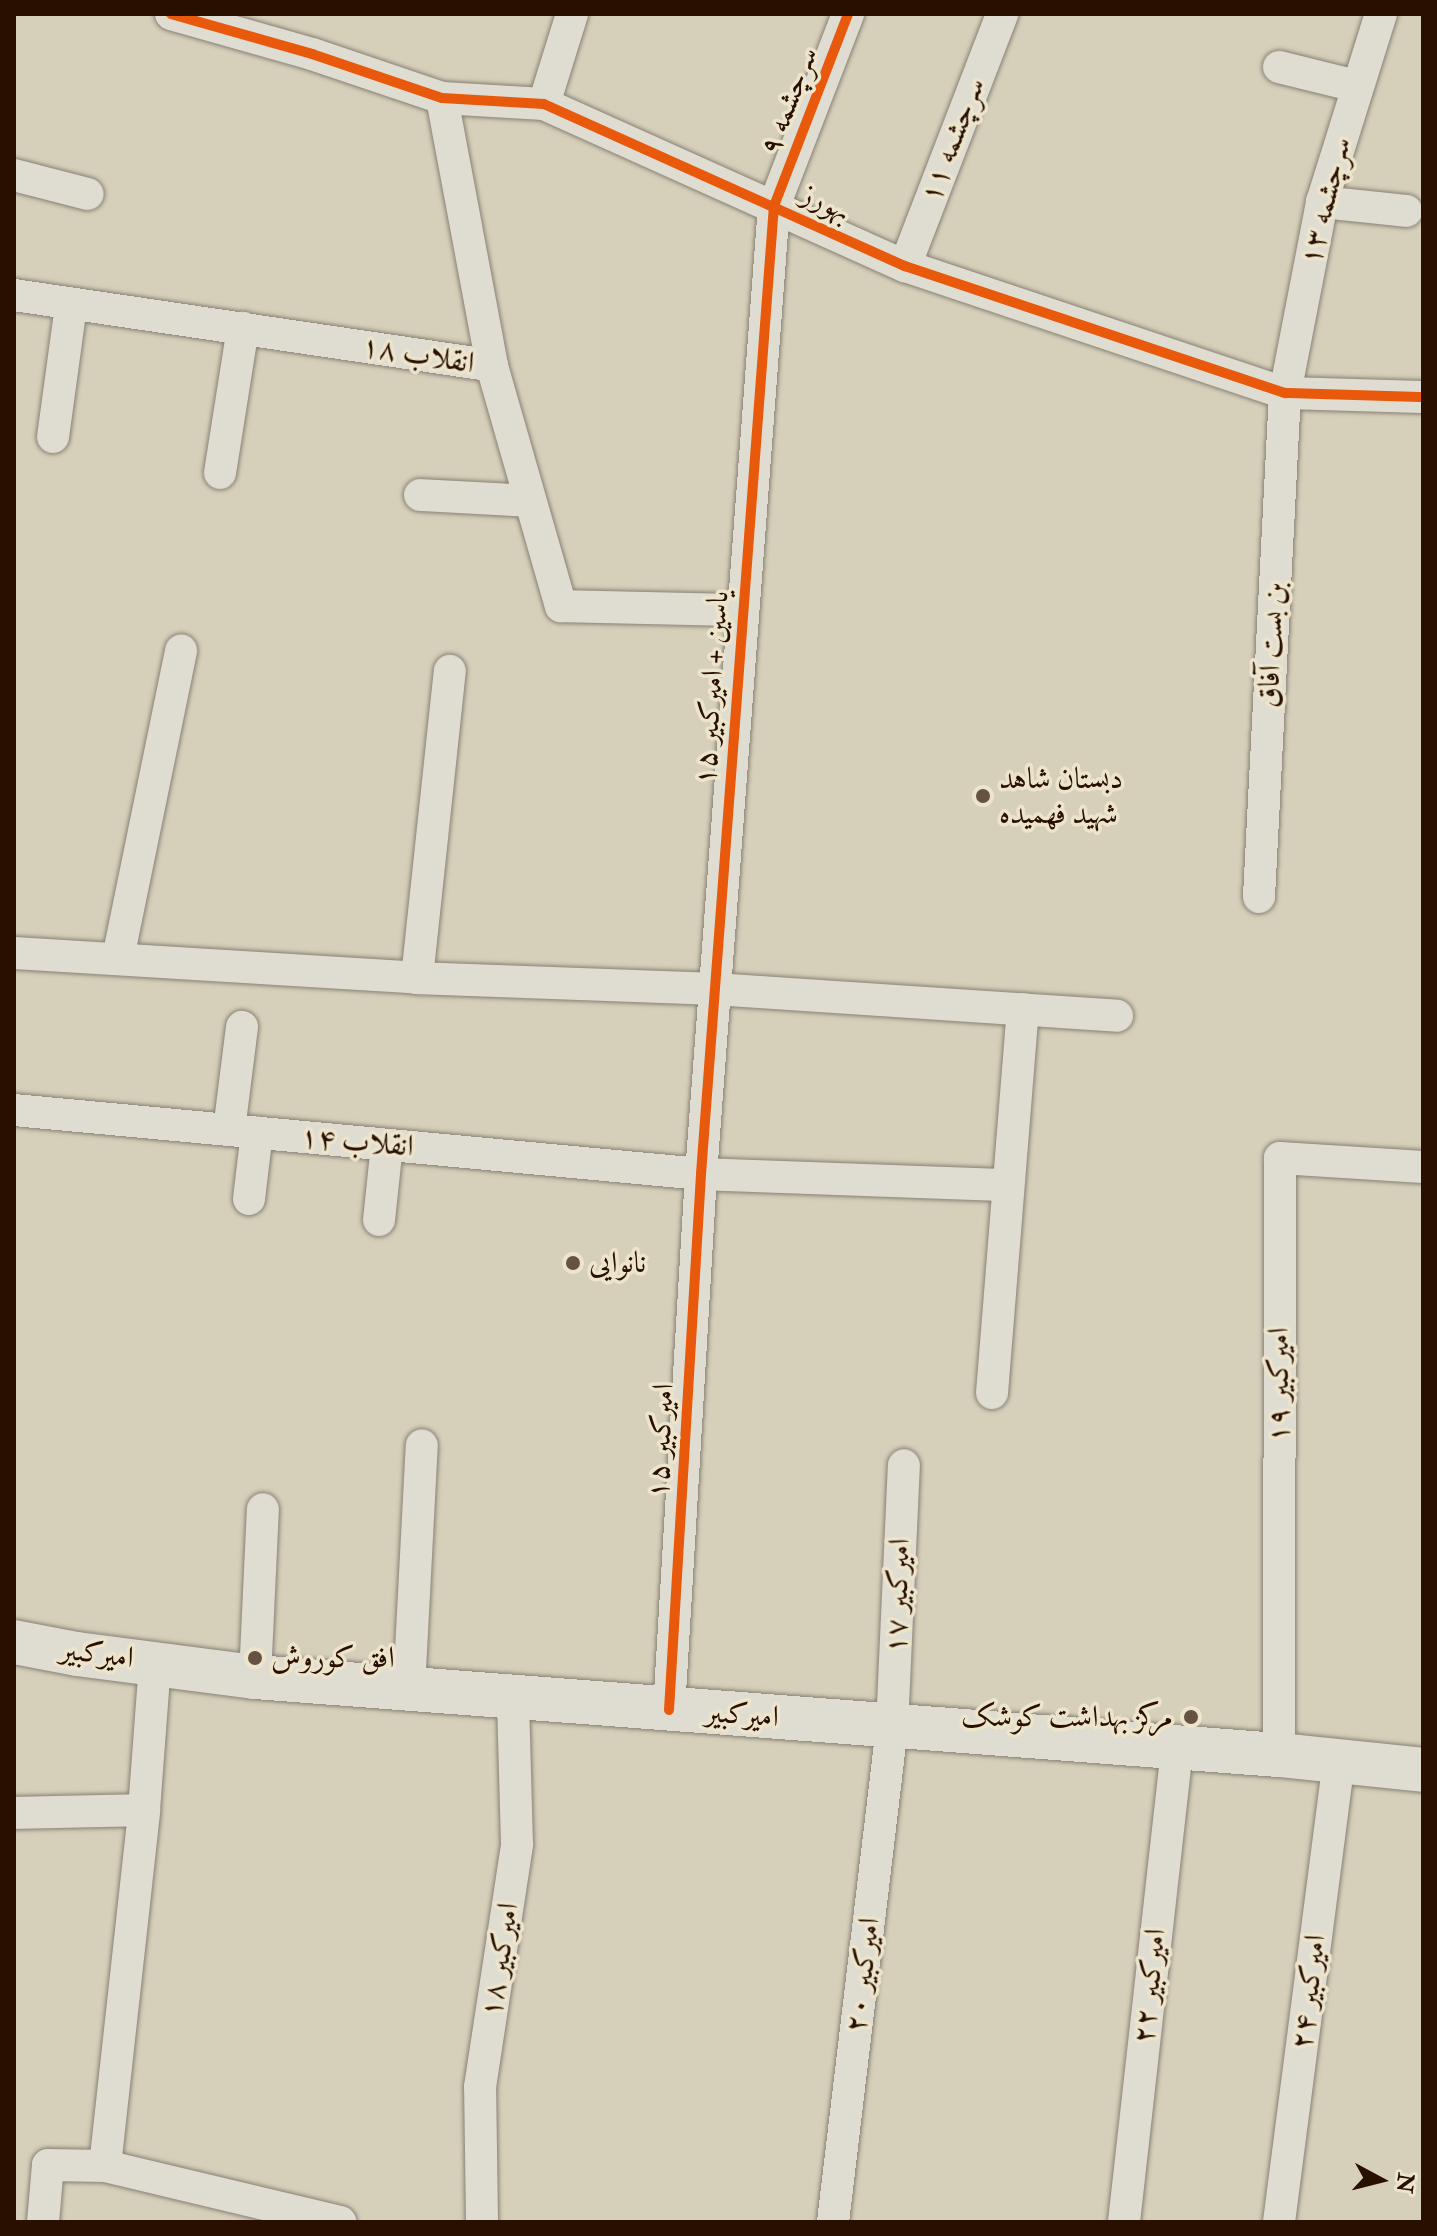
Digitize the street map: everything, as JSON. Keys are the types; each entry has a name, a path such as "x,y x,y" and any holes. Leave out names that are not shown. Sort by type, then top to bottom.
{"main road":[{"name":"امیرکبیر","path":"14,1642 77,1654 255,1677 1279,1755 1423,1770"}],"street":[{"name":"بهورز","path":"171,14 312,54 442,98 544,104 905,266 1285,393 1423,397"},
{"path":"544,104 572,14"},
{"name":"سرچشمه ۹","path":"774,206 848,14"},
{"name":"سرچشمه ۱۱","path":"905,266 1002,14"},
{"name":"سرچشمه ۱۳","path":"1285,393 1322,202 1381,14"},
{"path":"1279,67 1356,86"},
{"path":"442,98 492,366"},
{"path":"14,175 88,194"},
{"path":"1322,202 1407,211"},
{"name":"یاسین + امیرکبیر ۱۵","path":"701,1174 741,610 774,206"},
{"name":"انقلاب ۱۸","path":"14,295 71,306 243,328 492,366 561,606 741,610"},
{"path":"53,437 71,306"},
{"path":"220,473 243,328"},
{"name":"بن بست آفاق","path":"1259,897 1285,393"},
{"path":"420,495 530,501"},
{"path":"118,958 181,650"},
{"path":"417,978 450,671"},
{"path":"14,953 417,978 715,989 1117,1016"},
{"path":"992,1393 1023,1009"},
{"path":"242,1027 243,1131 249,1199"},
{"name":"انقلاب ۱۴","path":"14,1110 701,1174 1007,1185"},
{"path":"379,1220 387,1145"},
{"name":"امیرکبیر ۱۹","path":"1279,1755 1280,1158 1423,1167"},
{"name":"امیرکبیر ۱۵","path":"669,1710 701,1174"},
{"path":"409,1689 422,1445"},
{"name":"امیرکبیر ۱۷","path":"892,1727 904,1465"},
{"path":"255,1677 263,1509"},
{"path":"105,2166 144,1810 155,1662"},
{"name":"امیرکبیر ۱۸","path":"482,2222 480,2087 517,1844 513,1697"},
{"name":"امیرکبیر ۲۰","path":"833,2222 892,1727"},
{"name":"امیرکبیر ۲۲","path":"1124,2222 1177,1749"},
{"name":"امیرکبیر ۲۴","path":"1279,2222 1339,1762"},
{"path":"14,1813 144,1810"},
{"path":"43,2222 48,2165 105,2166 340,2222"}],"cycle path":[{"path":"171,14 312,54 442,98 544,104 905,266 1285,393 1423,397"},
{"path":"669,1710 701,1174 774,206 848,14"}],"place":[{"name":"دبستان شاهد شهید فهمیده","path":"983,796"},
{"name":"نانوایی","path":"573,1263"},
{"name":"افق کوروش","path":"255,1658"},
{"name":"مرکز بهداشت کوشک","path":"1191,1717"}]}
